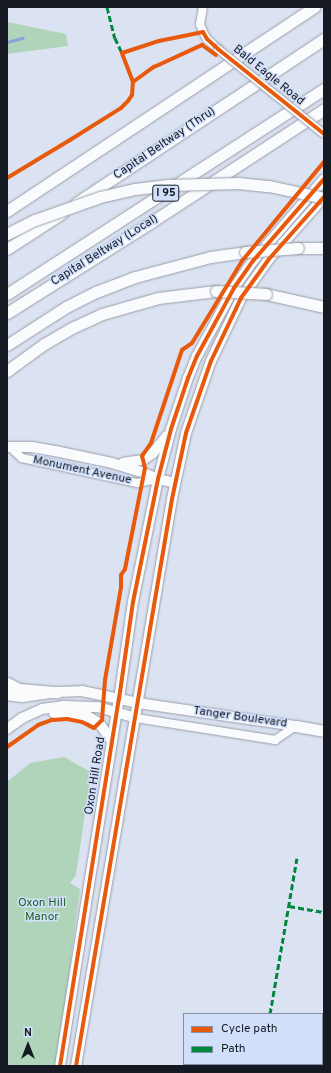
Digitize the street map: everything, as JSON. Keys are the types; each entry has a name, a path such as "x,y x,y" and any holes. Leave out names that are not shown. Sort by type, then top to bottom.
{"highway":[{"path":"285,26 308,7"},
{"path":"7,211 314,7"},
{"name":"Capital Beltway (Thru)","path":"7,249 324,39"},
{"name":"I 95","path":"7,294 150,203 324,89"},
{"name":"Capital Beltway (Local)","path":"7,313 153,221 324,109"},
{"path":"7,234 42,217 100,197 135,189 170,184 238,184 269,186 324,198"},
{"path":"7,345 66,307 96,292 134,277 210,257 245,252 298,248 324,248"},
{"path":"7,371 44,344 102,314 158,298 216,291 266,294 324,307"},
{"path":"7,683 19,689 57,692"},
{"path":"296,726 324,731"}],"main road":[{"name":"Oxon Hill Road","path":"60,1066 117,712 133,602 158,479 171,429 183,390 197,356 234,288 253,261 324,179"},
{"path":"76,1066 175,483 186,433 196,399 230,318 262,268 324,198"},
{"path":"112,463 144,460 162,443 171,429"},
{"name":"Monument Avenue","path":"8,447 32,446 112,463 139,471 158,479 175,483"},
{"name":"Tanger Boulevard","path":"7,695 34,697 57,692 82,691 138,703 296,726"},
{"path":"7,729 22,718 42,709 63,706 82,705 117,712 136,718"},
{"path":"22,718 57,713 81,714 99,723 112,740"}],"street":[{"name":"Bald Eagle Road","path":"203,7 200,24 202,32 218,50 323,133"},
{"name":"Monument Avenue","path":"8,447 22,458 137,483 158,479"},
{"name":"Tanger Boulevard","path":"136,718 275,740 296,726"}],"green space":[{"path":"7,22 66,34 68,46 7,54"},
{"name":"Oxon Hill Manor","path":"64,757 91,772 76,875 70,883 80,889 57,1066 7,1066 7,782 30,763"}],"waterway":[{"path":"7,42 22,38"}],"marked path":[{"path":"107,7 115,38 122,53"},
{"path":"270,1013 297,858"},
{"path":"289,906 324,912"}],"cycle path":[{"path":"7,178 121,108 128,101 132,95 133,82 122,53 159,41 203,32 207,39 218,49 324,134"},
{"path":"133,82 154,67 202,45 216,55"},
{"path":"7,747 38,725 52,720 67,719 82,722 94,728 102,720 105,680 121,587 121,575 125,569 145,468 142,456 151,443 182,350 192,343 242,261 324,162"},
{"path":"60,1066 119,699 133,602 158,479 171,429 197,356 234,288 253,261 324,179"},
{"path":"76,1066 172,499 186,433 211,361 241,298 269,259 324,197"}]}
